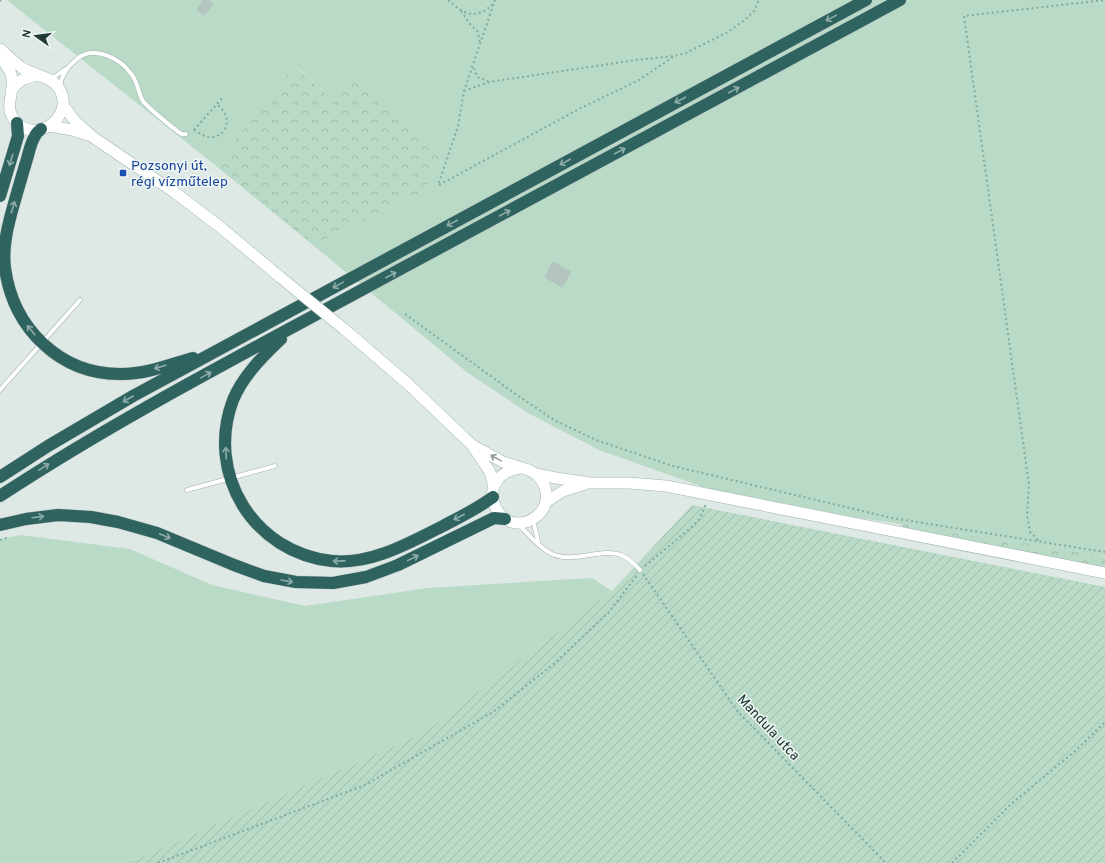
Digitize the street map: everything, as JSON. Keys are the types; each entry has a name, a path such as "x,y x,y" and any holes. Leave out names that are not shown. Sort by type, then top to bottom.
{"highway":[{"path":"0,477 48,446 126,400 866,0"},
{"path":"0,496 43,468 133,414 900,0"},
{"path":"0,196 18,136 18,123"},
{"path":"46,128 35,136 8,224 5,266 8,287 23,321 41,343 61,358 81,368 100,372 121,374 140,372 211,354"},
{"path":"293,327 259,359 244,379 233,400 228,418 225,437 226,457 230,479 245,510 260,528 280,544 305,556 332,561 358,560 380,555 404,546 476,508 493,492"},
{"path":"0,525 26,519 58,515 91,517 118,522 157,533 264,576 296,582 332,583 366,577 398,565 494,518 505,519"}],"main road":[{"path":"0,49 21,68 54,82 59,89 63,105 61,113 56,120 46,128"},
{"path":"0,55 11,74 11,91 9,102 11,113 18,123 25,128 33,130 46,128 72,130 94,138"},
{"path":"11,91 17,83 24,78 42,77"},
{"path":"63,105 75,121 94,138 174,192 219,226 408,384 472,445 490,472 494,505 505,519 517,523 526,522 542,512 547,494 542,479 528,470 503,462 472,445"},
{"path":"493,492 498,479 504,473 520,468"},
{"path":"536,474 590,483 629,483 659,486 1105,573"},
{"path":"546,502 564,491 590,483"}],"lane":[{"path":"42,77 56,76 81,55 91,52 106,55 127,69 132,75 144,102 178,131 186,134"},
{"path":"59,89 62,76 69,66"},
{"path":"0,390 80,300"},
{"path":"187,490 275,466"},
{"path":"533,519 533,525 539,545"},
{"path":"517,523 539,545 549,552 572,558 611,553 628,558 640,570"}],"path":[{"path":"448,0 460,10 470,15 486,10 494,3"},
{"path":"495,0 474,66 464,91 458,126 439,184 579,109 639,80 674,56"},
{"path":"464,91 489,82 636,60 674,56 686,53 728,32 754,11 759,0"},
{"path":"1039,541 1030,532 1027,515 1028,485 964,16 1105,0"},
{"path":"460,10 471,26 478,32 480,46"},
{"path":"474,66 477,77 489,82"},
{"path":"186,134 194,130 224,96"},
{"path":"194,130 209,137 217,137 223,133 227,126 227,119 222,109 217,104"},
{"path":"405,314 554,420 596,440 673,466 885,516 1105,552"},
{"path":"158,863 365,785 493,712 555,663 609,612 640,570 694,525 700,518 708,495"},
{"path":"0,540 9,537"},
{"name":"Mandula utca","path":"640,570 738,712 886,863"},
{"path":"952,863 1011,804 1074,752 1105,722"}],"green space":[{"path":"1105,0 1105,556 848,516 709,489 599,450 528,413 468,373 313,245 425,191 357,80 335,102 296,66 215,165 8,1"},
{"path":"295,66 335,102 356,79 441,151 425,191 313,245 215,165"},
{"path":"692,505 1105,587 1105,863 122,863 139,858 423,733 612,591"},
{"path":"900,524 1105,556 1105,567 908,531"},
{"path":"21,535 130,549 212,585 305,606 428,588 592,578 612,591 423,733 139,858 122,863 0,863 0,539"}],"building":[{"path":"204,0 208,0 213,4 204,15 197,10"},
{"path":"553,262 571,272 562,287 545,277"}],"place":[{"name":"Pozsonyi út, régi vízműtelep","path":"123,173"}]}
